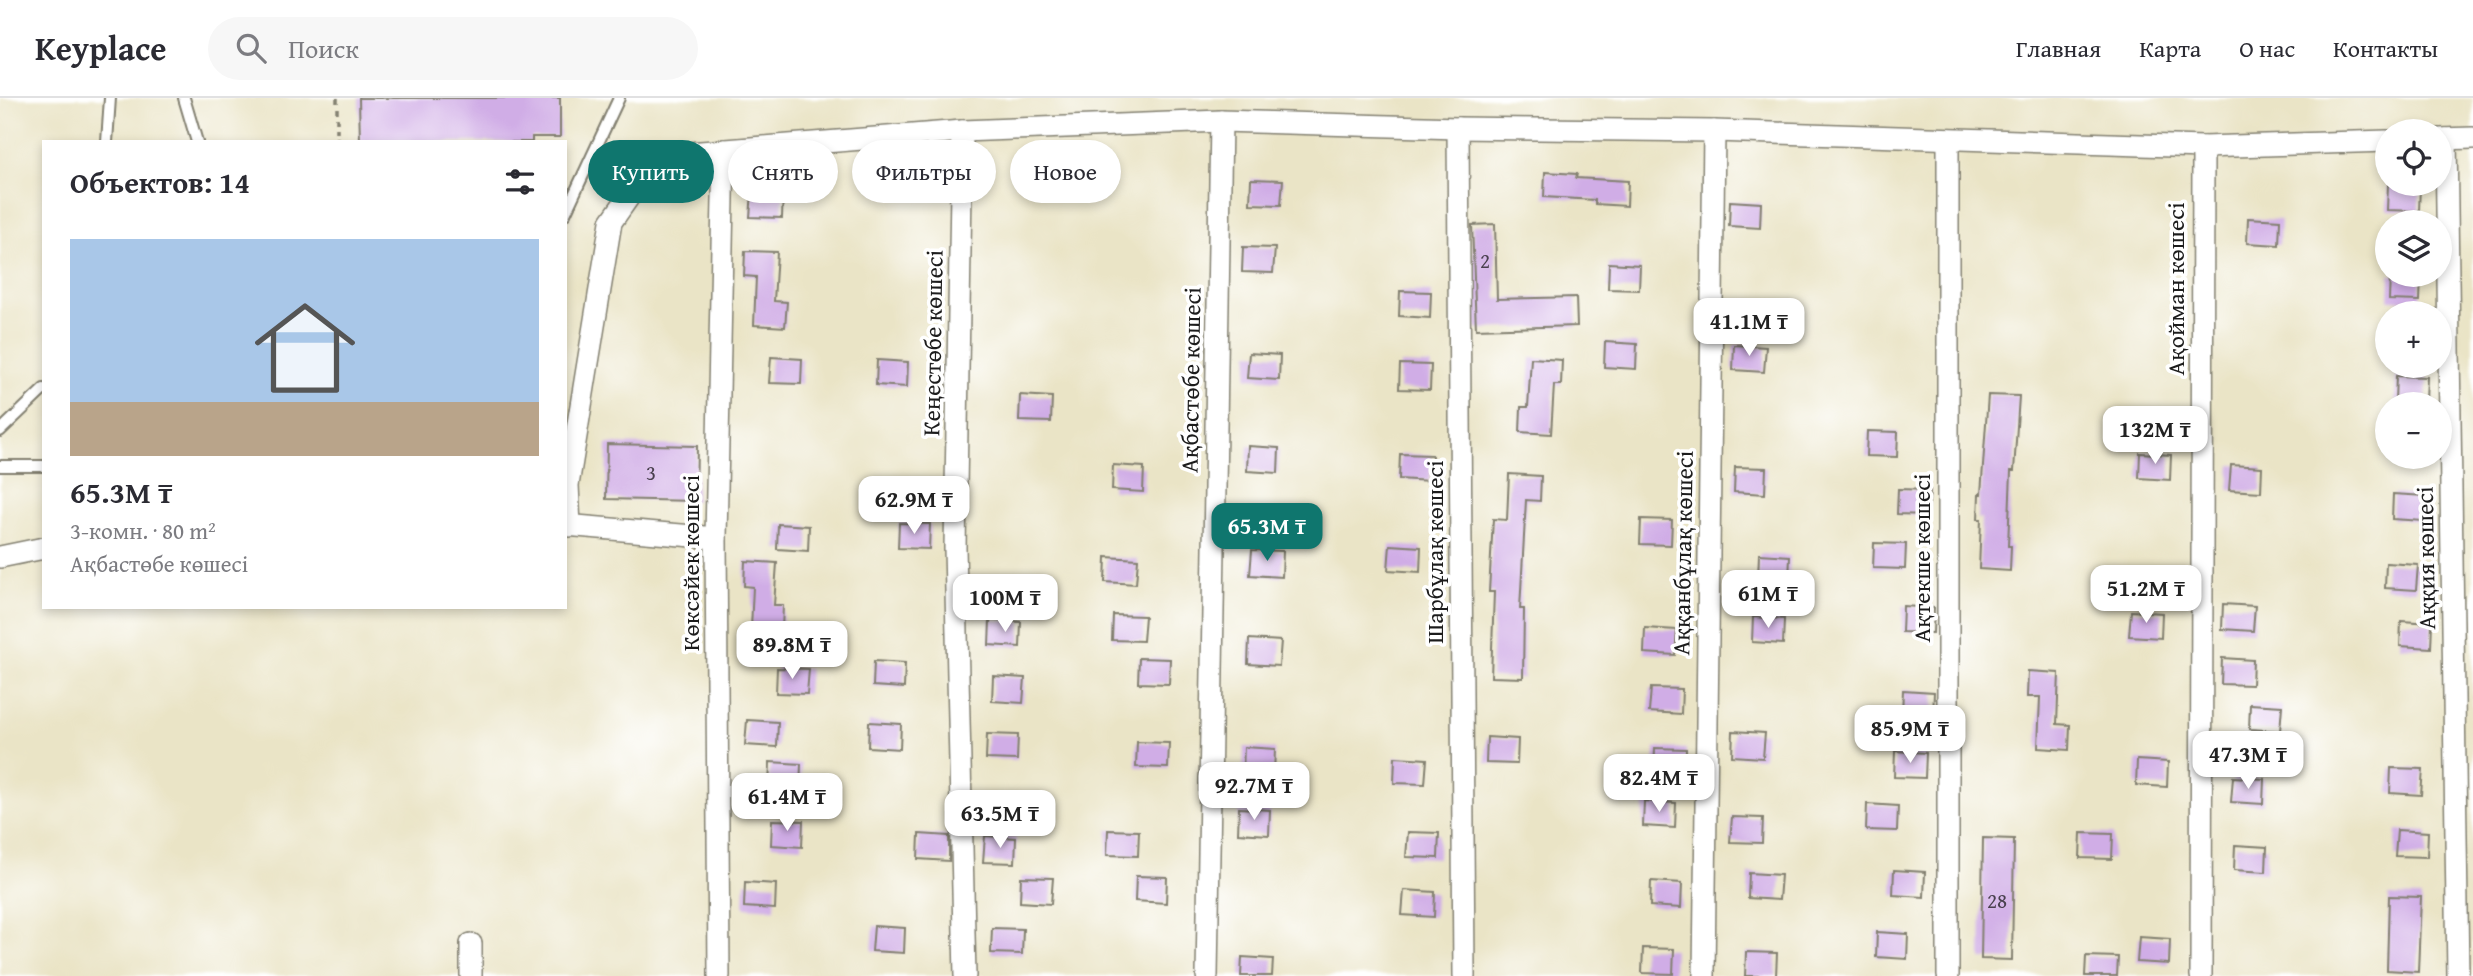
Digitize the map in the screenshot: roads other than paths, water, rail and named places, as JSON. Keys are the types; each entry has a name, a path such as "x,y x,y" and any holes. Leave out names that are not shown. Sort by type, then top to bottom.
{"street":[{"path":"716,538 568,526 568,485 611,222 639,182 688,153 962,131 1221,121 1458,128 1714,131 2203,147 2375,141"},
{"name":"Ақбастөбе көшесі","path":"1208,976 1221,121"},
{"name":"Шарбұлақ көшесі","path":"1458,128 1464,976"},
{"name":"Кеңестөбе көшесі","path":"962,131 955,548 965,976"},
{"name":"Аққанбұлақ көшесі","path":"1704,976 1714,131"},
{"path":"2452,139 2473,138"},
{"name":"Ақтекше көшесі","path":"1948,139 1948,976"},
{"name":"Ақойман көшесі","path":"2201,976 2203,147"},
{"name":"Көксәйек көшесі","path":"719,976 716,538 723,150"},
{"name":"Аққия көшесі","path":"2444,196 2458,976"},
{"path":"0,557 42,548"},
{"path":"471,944 471,976"}],"lane":[{"path":"107,140 110,98"},
{"path":"184,98 196,140"},
{"path":"567,210 619,98"},
{"path":"0,430 42,391"},
{"path":"0,466 42,466"}]}
